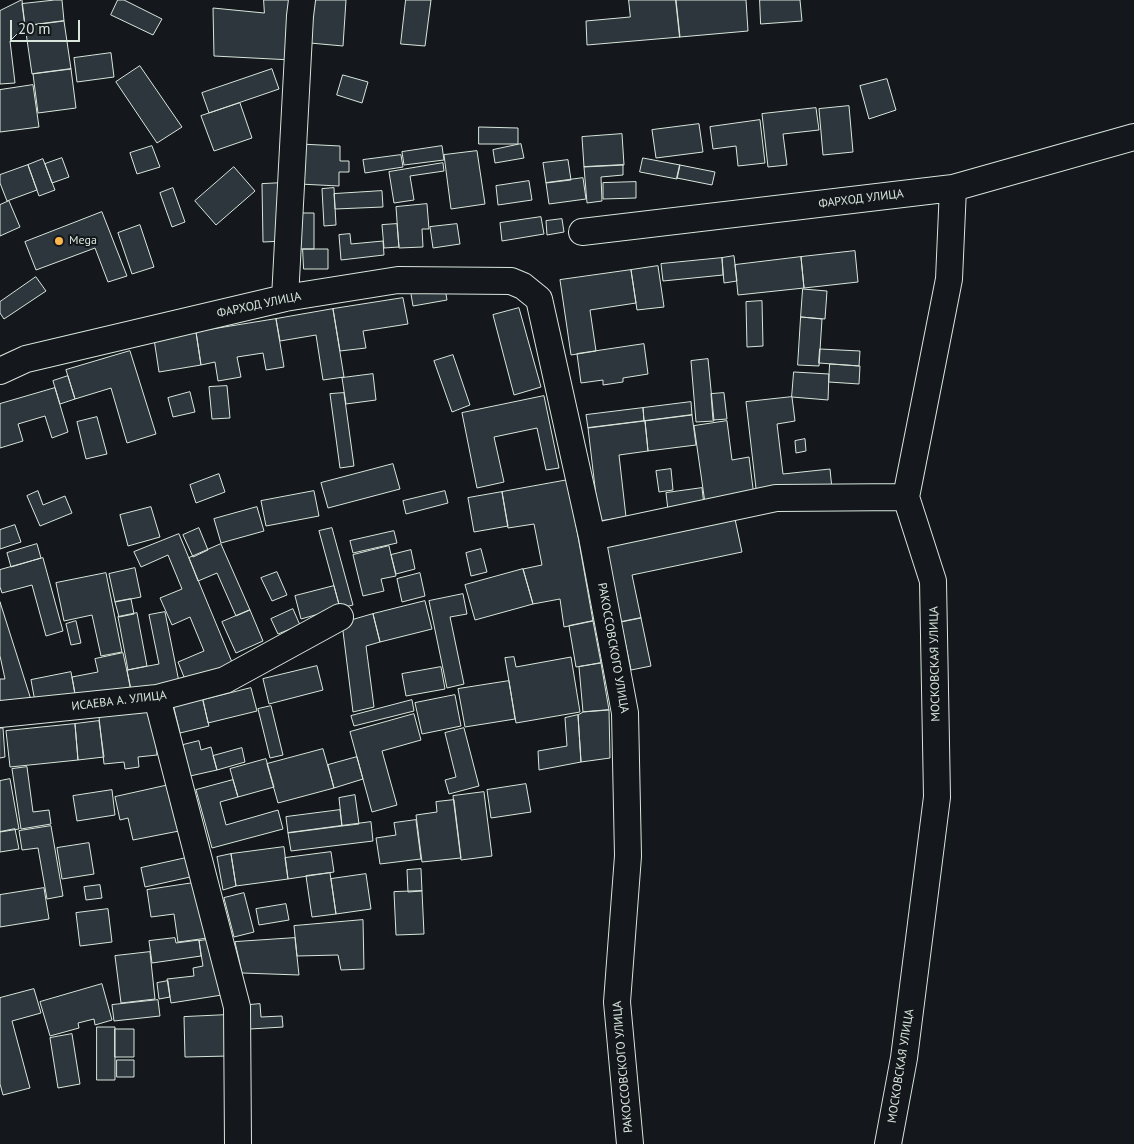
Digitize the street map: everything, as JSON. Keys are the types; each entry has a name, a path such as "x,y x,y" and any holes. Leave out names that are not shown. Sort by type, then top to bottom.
{"street":[{"path":"285,298 302,0"},
{"name":"ФАРХОД УЛИЦА","path":"582,232 953,188 1134,137"},
{"name":"МОСКОВСКАЯ УЛИЦА","path":"888,1144 904,1058 937,797 934,580 906,497 949,279 953,188"},
{"name":"ФАРХОД УЛИЦА","path":"0,372 26,359 285,298 398,280 510,281 523,286"},
{"name":"РАКОССОВСКОГО УЛИЦА","path":"523,286 539,299 592,537 626,713 628,856 617,1002 630,1144"},
{"path":"592,537 776,498 906,497"},
{"name":"ИСАЕВА А. УЛИЦА","path":"0,714 158,698 225,680 340,617"},
{"path":"158,698 237,1007 238,1144"}],"building":[{"path":"22,0 25,26 10,41 15,83 0,84 0,11"},
{"path":"62,0 64,21 25,26 22,4"},
{"path":"118,0 124,0 162,19 153,35 111,15"},
{"path":"264,0 297,0 292,60 214,56 213,8 264,13"},
{"path":"313,0 346,0 343,46 310,43"},
{"path":"406,0 431,0 425,46 401,44"},
{"path":"629,0 676,0 680,37 587,45 586,21 630,17"},
{"path":"676,0 746,0 748,31 680,37"},
{"path":"760,0 800,0 802,21 761,24"},
{"path":"64,21 71,69 32,74 25,26"},
{"path":"111,53 114,77 77,82 74,58"},
{"path":"140,66 182,127 157,143 116,82"},
{"path":"71,69 76,108 38,113 33,74"},
{"path":"272,69 279,89 209,113 202,93"},
{"path":"343,75 368,82 362,103 337,95"},
{"path":"887,79 896,110 869,119 860,86"},
{"path":"33,85 39,127 0,132 0,90"},
{"path":"240,103 252,138 214,151 201,116"},
{"path":"849,106 853,152 823,155 819,109"},
{"path":"816,108 819,130 783,134 787,165 768,167 762,114"},
{"path":"760,120 765,163 738,166 736,146 713,149 710,127"},
{"path":"699,124 703,152 656,158 652,130"},
{"path":"479,127 518,128 518,144 479,144"},
{"path":"622,134 624,165 584,167 582,137"},
{"path":"300,144 340,146 340,161 349,161 349,172 339,172 339,186 299,184"},
{"path":"521,144 524,158 495,163 493,150"},
{"path":"152,146 160,167 137,174 130,153"},
{"path":"442,146 444,160 404,165 402,152"},
{"path":"477,151 485,204 451,209 444,155"},
{"path":"401,155 403,167 365,173 363,160"},
{"path":"62,158 69,177 52,183 45,164"},
{"path":"643,158 680,165 677,179 640,172"},
{"path":"43,159 55,190 39,196 28,165"},
{"path":"568,160 571,180 546,183 543,163"},
{"path":"443,163 444,171 410,176 414,200 394,203 389,172"},
{"path":"28,165 37,190 7,201 0,183 0,175"},
{"path":"623,165 623,175 601,177 602,201 587,203 584,167"},
{"path":"680,165 715,172 712,185 677,178"},
{"path":"234,167 255,191 216,225 195,201"},
{"path":"583,178 586,199 549,204 546,183"},
{"path":"529,181 532,200 498,205 496,186"},
{"path":"636,182 636,198 603,199 603,183"},
{"path":"283,183 284,241 263,242 262,184"},
{"path":"173,188 185,222 172,227 160,193"},
{"path":"334,188 336,225 324,226 322,189"},
{"path":"382,191 383,207 335,209 334,194"},
{"path":"9,201 20,227 0,236 0,205"},
{"path":"427,204 429,229 422,229 423,247 399,248 396,207"},
{"path":"102,212 127,276 108,282 95,248 36,270 25,242"},
{"path":"298,213 314,213 314,249 298,249"},
{"path":"541,217 544,234 502,241 500,223"},
{"path":"562,219 564,232 547,235 546,221"},
{"path":"397,224 399,247 384,248 382,225"},
{"path":"457,224 460,244 433,248 430,227"},
{"path":"140,225 154,267 132,274 118,233"},
{"path":"350,234 351,244 383,241 384,255 341,260 339,235"},
{"path":"303,249 328,249 328,269 304,269"},
{"path":"855,251 858,282 804,288 801,257"},
{"path":"734,256 737,281 724,283 722,258"},
{"path":"801,257 804,288 738,295 735,265"},
{"path":"722,258 723,275 663,281 661,264"},
{"path":"658,266 664,307 637,310 631,270"},
{"path":"631,270 636,303 590,310 596,351 571,355 560,280"},
{"path":"36,277 46,291 4,319 0,313 0,302"},
{"path":"445,288 447,300 413,306 411,294"},
{"path":"803,289 827,291 825,319 801,317"},
{"path":"403,298 408,324 363,331 366,348 340,351 333,309"},
{"path":"762,301 763,346 747,347 746,302"},
{"path":"519,308 541,387 514,395 493,315"},
{"path":"333,309 344,377 323,380 316,335 280,341 276,319"},
{"path":"801,317 822,319 819,366 798,365"},
{"path":"276,319 284,367 266,370 263,353 237,357 241,377 218,381 215,362 201,365 196,332"},
{"path":"196,332 201,365 159,372 154,339"},
{"path":"644,344 648,374 623,378 623,382 603,385 603,380 581,383 577,354"},
{"path":"820,349 860,351 859,366 819,363"},
{"path":"130,351 156,434 127,443 111,388 75,399 66,370"},
{"path":"453,355 470,405 452,412 434,361"},
{"path":"708,359 714,421 696,422 691,361"},
{"path":"830,364 860,366 859,384 829,382"},
{"path":"794,372 829,374 828,400 792,397"},
{"path":"373,374 376,400 346,404 342,378"},
{"path":"68,376 75,399 60,404 53,381"},
{"path":"227,386 230,418 212,419 209,387"},
{"path":"55,388 68,432 52,438 45,416 18,424 23,441 0,448 0,404"},
{"path":"190,392 195,412 173,417 168,398"},
{"path":"344,393 354,466 340,468 330,394"},
{"path":"724,393 727,419 713,420 711,394"},
{"path":"544,396 559,468 546,470 537,428 494,437 504,482 477,488 462,413"},
{"path":"792,397 795,421 777,424 783,474 830,469 832,489 757,497 746,402"},
{"path":"691,402 692,415 644,421 643,408"},
{"path":"643,408 644,421 588,428 586,415"},
{"path":"692,415 696,445 648,451 645,421"},
{"path":"97,417 107,454 86,459 77,422"},
{"path":"645,421 648,451 619,455 626,517 599,521 588,428"},
{"path":"727,421 732,460 749,457 754,496 705,503 694,426"},
{"path":"805,439 806,451 796,453 795,441"},
{"path":"393,464 400,489 328,508 321,483"},
{"path":"671,469 673,490 659,492 656,471"},
{"path":"219,474 225,492 196,503 190,485"},
{"path":"568,480 593,621 564,627 560,599 533,604 523,569 542,565 534,524 508,528 502,492"},
{"path":"702,488 704,505 668,510 666,493"},
{"path":"38,491 43,505 65,496 72,513 40,526 27,496"},
{"path":"314,491 319,516 266,526 261,501"},
{"path":"445,491 448,503 406,514 403,501"},
{"path":"502,492 508,526 474,532 468,498"},
{"path":"151,507 160,537 128,546 120,515"},
{"path":"257,507 264,531 221,543 214,519"},
{"path":"735,519 742,552 632,575 641,618 621,622 605,545"},
{"path":"15,525 21,542 0,549 0,530"},
{"path":"199,528 208,550 193,557 183,535"},
{"path":"332,528 353,605 340,608 319,531"},
{"path":"394,531 397,543 353,553 350,541"},
{"path":"179,534 234,667 188,687 178,662 204,651 190,617 172,625 160,598 182,589 168,555 141,567 134,552"},
{"path":"37,544 41,558 11,567 7,553"},
{"path":"221,544 250,610 236,616 217,573 198,581 189,558"},
{"path":"389,546 396,576 381,579 384,591 363,596 353,555"},
{"path":"481,549 487,572 471,576 466,553"},
{"path":"411,550 415,569 396,574 391,555"},
{"path":"43,558 63,631 46,636 32,585 2,593 0,587 0,570"},
{"path":"135,568 141,597 115,602 109,574"},
{"path":"523,569 533,604 475,620 465,585"},
{"path":"277,572 287,595 272,601 261,578"},
{"path":"106,573 122,652 101,656 92,615 64,621 56,583"},
{"path":"420,573 425,596 402,602 397,579"},
{"path":"334,586 340,608 301,619 295,596"},
{"path":"463,594 467,614 450,617 464,684 447,688 429,601"},
{"path":"131,599 134,614 119,617 115,602"},
{"path":"425,601 432,629 380,642 373,614"},
{"path":"0,602 33,706 0,706 0,679 5,679 0,656"},
{"path":"293,609 300,625 278,634 271,619"},
{"path":"250,610 263,641 236,653 222,622"},
{"path":"165,612 179,682 131,692 127,670 159,664 149,615"},
{"path":"137,613 147,666 128,670 118,617"},
{"path":"373,614 380,642 366,646 374,707 353,712 342,623"},
{"path":"641,618 651,666 631,670 621,622"},
{"path":"76,621 81,643 71,645 66,624"},
{"path":"593,621 601,663 576,667 569,626"},
{"path":"123,653 131,689 76,700 72,677 98,672 95,659"},
{"path":"514,657 516,667 571,657 580,712 516,723 505,658"},
{"path":"601,663 609,710 583,712 579,667"},
{"path":"317,666 323,690 269,704 263,679"},
{"path":"441,667 445,689 406,696 402,674"},
{"path":"71,672 76,699 36,707 31,680"},
{"path":"509,681 515,719 465,727 458,689"},
{"path":"251,688 257,711 208,723 203,700"},
{"path":"455,695 461,726 422,734 415,703"},
{"path":"202,697 209,726 180,733 173,704"},
{"path":"412,700 414,711 354,726 351,716"},
{"path":"271,706 283,755 270,758 258,709"},
{"path":"609,710 610,758 581,762 578,715 583,712"},
{"path":"153,712 157,755 138,757 139,767 125,769 124,762 104,764 99,717"},
{"path":"414,714 421,740 382,751 397,805 372,812 350,732"},
{"path":"578,715 581,762 539,770 538,751 567,746 565,718"},
{"path":"99,721 104,757 78,760 75,724"},
{"path":"75,724 78,760 10,767 6,731"},
{"path":"0,728 3,728 5,757 0,758"},
{"path":"464,728 479,786 449,794 445,780 456,777 445,733"},
{"path":"199,741 201,750 211,747 217,770 190,776 183,745"},
{"path":"242,748 245,762 217,770 213,756"},
{"path":"323,749 334,788 278,803 267,764"},
{"path":"357,757 363,779 334,788 328,765"},
{"path":"266,759 274,787 238,797 230,769"},
{"path":"27,767 33,812 49,810 51,824 21,829 12,769"},
{"path":"10,779 19,829 0,832 0,781"},
{"path":"233,780 238,797 220,802 226,825 278,810 283,829 212,848 196,790"},
{"path":"526,784 531,812 491,818 487,790"},
{"path":"169,785 179,831 133,840 128,818 120,820 115,797"},
{"path":"112,790 115,815 77,821 73,796"},
{"path":"484,792 492,856 461,860 453,796"},
{"path":"355,795 359,824 342,826 339,798"},
{"path":"454,800 461,858 422,862 416,815 437,812 436,802"},
{"path":"340,810 342,826 288,833 286,817"},
{"path":"416,820 421,859 380,864 376,838 396,835 394,823"},
{"path":"371,822 373,841 291,851 288,833"},
{"path":"51,826 63,896 47,899 38,848 22,850 19,831"},
{"path":"15,829 19,849 0,852 0,832"},
{"path":"89,843 94,874 62,879 57,848"},
{"path":"284,847 288,879 236,886 231,854"},
{"path":"331,852 334,872 288,879 285,858"},
{"path":"231,854 236,886 223,890 217,857"},
{"path":"186,858 190,877 145,887 141,868"},
{"path":"421,869 422,891 408,892 407,870"},
{"path":"330,873 336,914 312,917 306,876"},
{"path":"366,874 371,909 336,914 331,879"},
{"path":"200,882 208,938 178,942 174,914 151,917 147,890"},
{"path":"100,885 102,898 86,900 84,887"},
{"path":"44,888 49,919 0,927 0,895"},
{"path":"422,891 424,934 396,935 394,892"},
{"path":"244,893 254,932 234,937 224,898"},
{"path":"286,904 289,920 259,925 256,909"},
{"path":"108,909 112,942 80,946 76,913"},
{"path":"363,920 364,969 341,970 338,955 297,956 294,926"},
{"path":"175,938 176,943 199,940 201,956 152,963 149,941"},
{"path":"295,938 299,975 242,973 235,942"},
{"path":"214,939 222,995 171,1003 167,979 194,976 193,968 203,966 199,941"},
{"path":"150,952 155,999 121,1003 115,956"},
{"path":"168,981 170,997 159,999 157,983"},
{"path":"102,984 112,1020 95,1025 94,1019 78,1023 79,1028 50,1036 40,1002"},
{"path":"34,989 41,1013 12,1021 30,1088 3,1095 0,1084 0,998"},
{"path":"158,1000 160,1016 114,1021 112,1005"},
{"path":"260,1004 261,1017 282,1016 283,1027 250,1029 249,1005"},
{"path":"227,1015 229,1056 185,1057 184,1017"},
{"path":"97,1027 115,1027 115,1080 97,1080"},
{"path":"115,1029 134,1029 134,1057 115,1057"},
{"path":"72,1034 80,1084 58,1088 50,1038"},
{"path":"117,1060 134,1060 134,1077 117,1077"}],"place":[{"name":"Mega","path":"59,241"}]}
